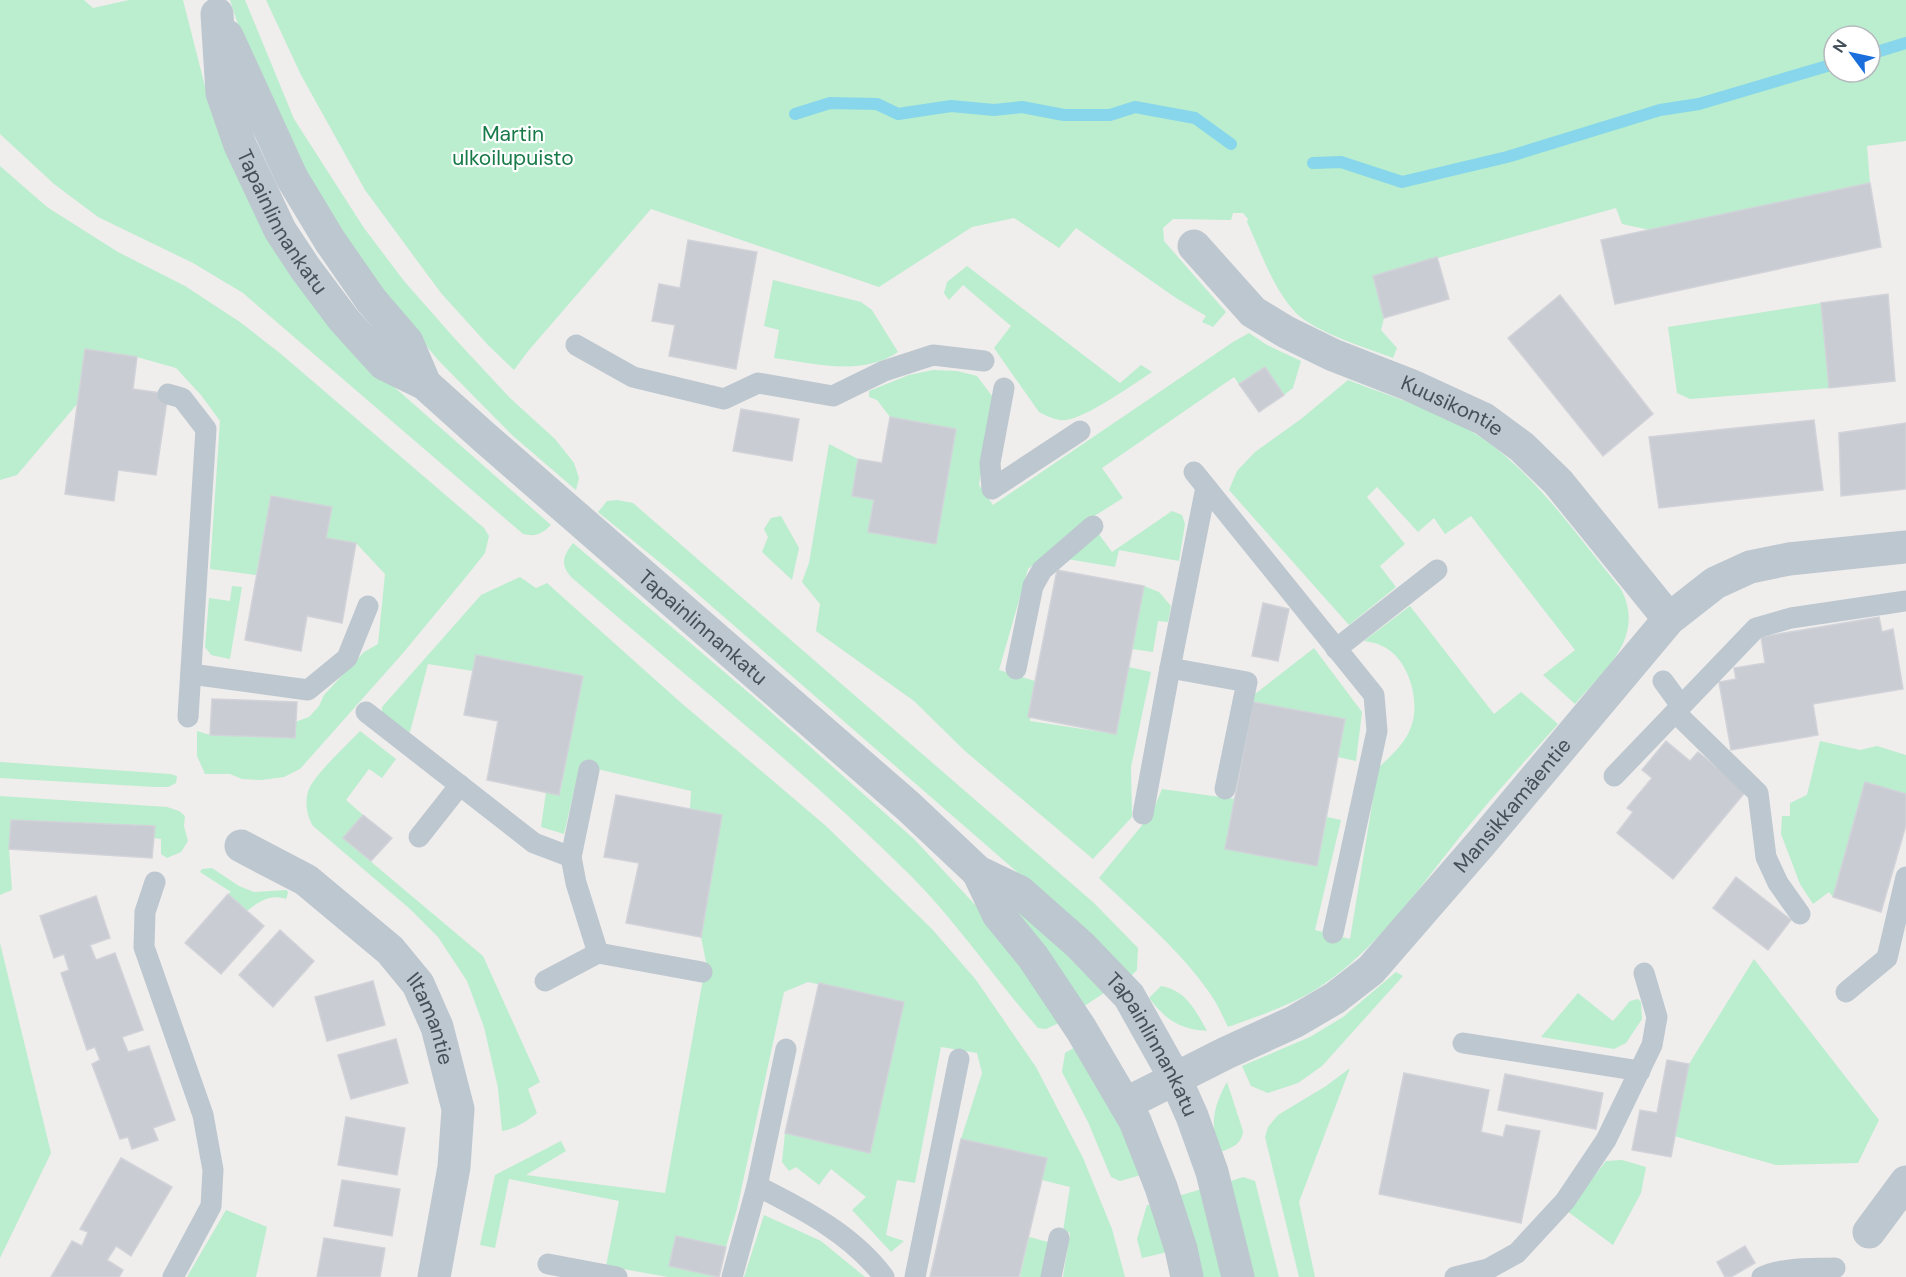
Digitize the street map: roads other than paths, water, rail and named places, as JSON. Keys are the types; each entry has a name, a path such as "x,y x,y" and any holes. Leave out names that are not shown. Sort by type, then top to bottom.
{"street":[{"name":"Tapainlinnankatu","path":"215,7 292,178 330,241 371,300 407,342 426,384 908,806 978,872 1020,892 1080,945 1129,996 1175,1078 1192,1116 1212,1172 1238,1277"},
{"name":"Kuusikontie","path":"1194,246 1253,312 1286,332 1333,355 1484,419 1522,447 1558,482 1669,619"},
{"name":"Mansikkamäentie","path":"1125,1104 1294,1022 1335,998 1371,970 1669,619 1715,583 1750,567 1789,559 1906,548"},
{"name":"Iltamantie","path":"241,846 306,880 390,950 418,984 437,1027 458,1109 454,1167 434,1277"},
{"name":"Tapainlinnankatu","path":"978,872 998,914 1033,957 1069,1011 1096,1052 1135,1121 1161,1187 1187,1277"},
{"path":"1869,1232 1906,1182"}],"lane":[{"path":"576,345 633,377 724,399 758,383 833,396 885,371 933,356 984,361"},
{"path":"1004,388 990,463 992,489 1080,431"},
{"path":"168,394 182,398 206,429 188,717"},
{"path":"1143,814 1170,668 1200,479 1374,695 1377,731 1333,933"},
{"path":"1016,669 1033,586 1042,570 1093,526"},
{"path":"1336,649 1437,570"},
{"path":"191,674 308,690 348,658 368,606"},
{"path":"1614,776 1756,628 1791,618 1905,607"},
{"path":"1170,668 1247,682 1225,789"},
{"path":"1663,681 1677,700 1680,717 1758,793 1766,857 1778,883 1800,914"},
{"path":"366,712 534,843 571,857"},
{"path":"589,770 571,857 576,883 598,953"},
{"path":"419,837 460,785"},
{"path":"1846,992 1887,958 1906,877"},
{"path":"155,882 146,912 144,947 202,1115 213,1170 211,1206 173,1277"},
{"path":"545,981 598,953 702,972"},
{"path":"1455,1277 1488,1269 1517,1252 1557,1209 1606,1140 1653,1045 1657,1017 1644,973"},
{"path":"1463,1043 1640,1071"},
{"path":"732,1277 757,1186 786,1049"},
{"path":"915,1277 959,1059"},
{"path":"757,1186 813,1214 873,1262 884,1277"},
{"path":"1051,1277 1059,1238"},
{"path":"548,1264 617,1277"},
{"path":"1762,1277 1768,1274 1805,1269 1835,1268"}],"waterway":[{"path":"1882,50 1906,43"},
{"path":"1313,163 1341,162 1402,182 1507,157 1660,110 1699,104 1822,68"},
{"path":"795,114 830,103 877,104 898,114 951,106 994,110 1022,107 1064,115 1110,115 1135,107 1195,118 1231,144"}],"park label":[{"name":"Martin ulkoilupuisto","path":"513,146"}]}
